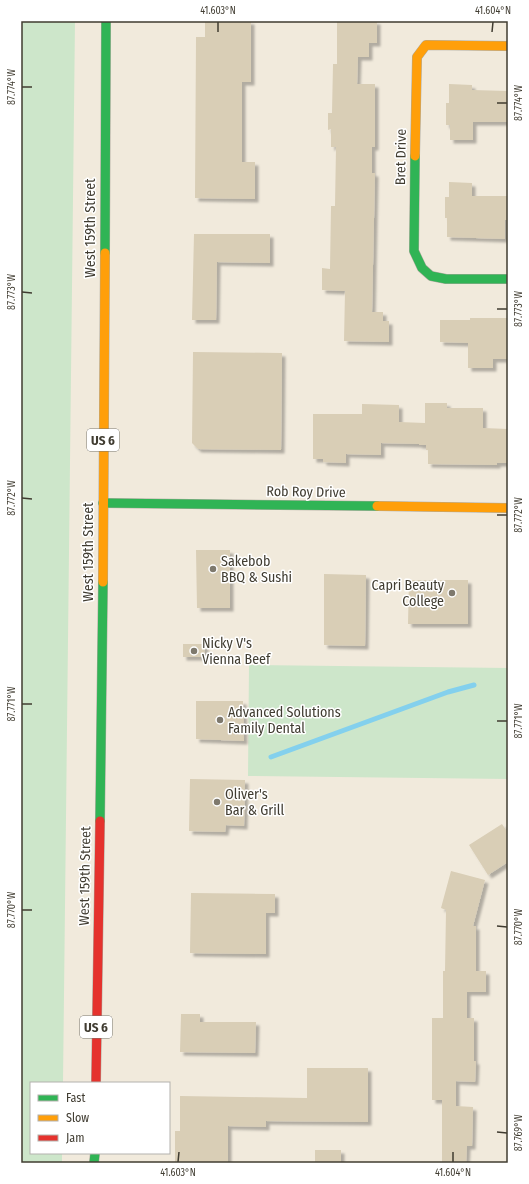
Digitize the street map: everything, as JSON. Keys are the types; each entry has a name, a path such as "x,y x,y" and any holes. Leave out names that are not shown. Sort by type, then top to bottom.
{"main road":[{"name":"West 159th Street","path":"96,1082 103,504 106,21"},
{"name":"Bret Drive","path":"508,46 426,45 417,57 414,251 416,261 423,270 432,276 443,279 508,279"},
{"name":"Rob Roy Drive","path":"103,504 508,508"}],"green space":[{"path":"21,21 75,21 63,1082 30,1082 30,1154 62,1154 62,1163 21,1163"},
{"path":"249,665 508,668 508,779 248,776"}],"building":[{"path":"205,21 251,21 251,82 242,82 242,162 255,162 255,199 195,198 196,37 205,37"},
{"path":"337,21 377,21 377,43 369,43 369,57 358,57 357,84 375,84 375,147 372,147 372,173 375,173 372,312 383,312 383,321 389,321 389,342 344,341 345,291 322,290 322,268 330,269 331,206 335,206 336,147 331,147 331,129 328,130 328,113 332,113 333,64 337,64"},
{"path":"449,84 472,85 472,90 508,91 508,122 473,122 473,140 450,140 450,125 446,125 446,103 449,103"},
{"path":"449,182 472,183 472,196 508,196 508,220 505,220 505,239 447,237 445,197 449,197"},
{"path":"194,234 270,234 270,263 217,262 216,320 192,320"},
{"path":"470,318 508,318 508,359 493,359 493,368 468,368 468,343 440,342 440,320 470,320"},
{"path":"193,352 282,353 281,450 198,449 192,443"},
{"path":"425,403 447,403 447,408 483,408 483,428 508,429 508,463 497,463 497,465 428,464 428,450 426,450 426,445 381,443 381,455 346,454 346,463 323,462 323,459 313,459 313,414 362,414 362,404 399,405 399,422 425,423"},
{"name":"Sakebob BBQ & Sushi","path":"196,550 230,550 230,608 197,608"},
{"path":"324,574 366,575 365,646 324,645"},
{"path":"409,580 468,580 468,624 408,624"},
{"name":"Nicky V's Vienna Beef","path":"183,644 205,644 204,657 183,657"},
{"name":"Advanced Solutions Family Dental","path":"196,701 243,701 244,741 196,739"},
{"name":"Oliver's Bar & Grill","path":"190,779 245,780 244,826 226,825 225,832 189,831"},
{"path":"502,824 508,833 508,862 488,875 469,845"},
{"path":"451,871 485,880 473,926 476,926 476,971 486,971 486,992 467,992 467,1018 474,1018 474,1061 476,1061 475,1082 456,1081 456,1106 473,1107 472,1146 467,1146 466,1163 442,1163 442,1100 432,1100 432,1018 443,1018 443,971 445,971 446,910 441,908"},
{"path":"191,893 275,894 275,913 266,913 266,954 190,953"},
{"path":"181,1014 200,1014 200,1022 256,1022 255,1053 180,1052"},
{"path":"307,1068 368,1068 368,1122 266,1121 266,1127 228,1126 228,1163 175,1163 175,1131 180,1131 180,1096 307,1098"},
{"path":"315,1150 341,1150 341,1163 315,1163"}],"waterway":[{"path":"271,757 448,692 474,685"}],"traffic: fast":[{"path":"105,253 106,21"},
{"path":"415,156 414,251 422,268 431,276 446,279 508,279"},
{"path":"103,503 377,506"},
{"path":"100,821 103,582"},
{"path":"94,1163 95,1154"}],"traffic: slow":[{"path":"415,156 417,57 426,45 508,46"},
{"path":"103,582 105,253"},
{"path":"377,506 508,508"}],"traffic: jam":[{"path":"96,1082 100,821"}],"place":[{"name":"Sakebob BBQ & Sushi","path":"213,569"},
{"name":"Capri Beauty College","path":"452,593"},
{"name":"Nicky V's Vienna Beef","path":"194,651"},
{"name":"Advanced Solutions Family Dental","path":"220,720"},
{"name":"Oliver's Bar & Grill","path":"217,802"}]}
